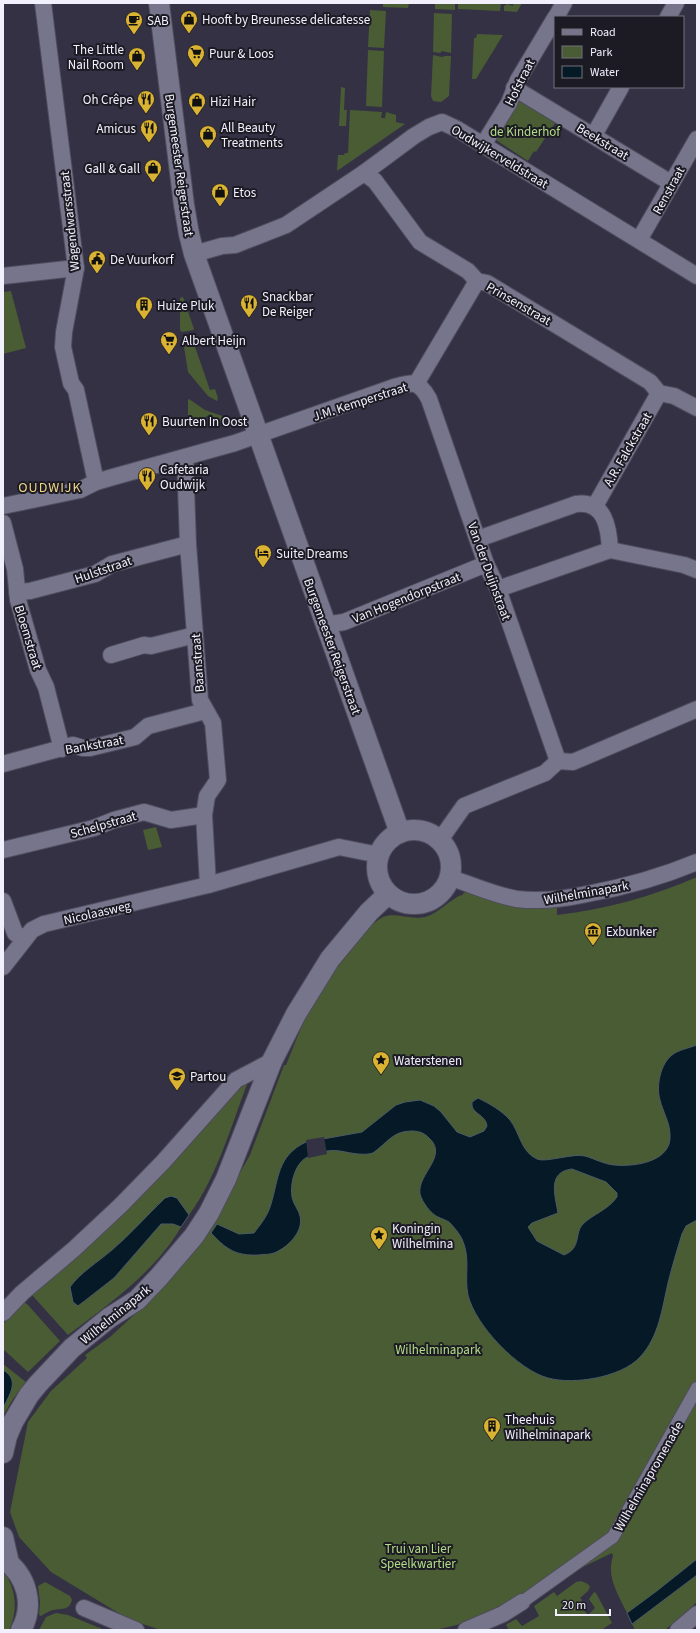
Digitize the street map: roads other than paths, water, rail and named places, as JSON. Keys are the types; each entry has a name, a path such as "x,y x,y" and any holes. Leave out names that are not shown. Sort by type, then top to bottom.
{"street":[{"name":"Wagendwarsstraat","path":"43,3 76,268 64,332 63,347 71,383 76,390 96,482"},
{"name":"Burgemeester Reigerstraat","path":"159,3 184,205 194,254 400,833"},
{"name":"Hofstraat","path":"556,16 564,3"},
{"path":"669,16 676,3"},
{"name":"Hofstraat","path":"483,145 509,103 518,80 554,20"},
{"name":"Beekstraat","path":"514,88 594,135 671,183"},
{"path":"594,135 620,88"},
{"name":"Oudwijkerveldstraat","path":"194,254 222,246 235,245 286,225 364,173 414,136 429,127 442,122 457,129 697,276"},
{"name":"Renstraat","path":"639,240 697,139"},
{"name":"Prinsenstraat","path":"364,173 374,181 420,242 468,271 477,281 487,283 650,382 659,393 674,396 697,408"},
{"path":"3,276 76,268"},
{"name":"J.M. Kemperstraat","path":"259,436 394,387 410,383 416,384 477,281"},
{"name":"Van der Duijnstraat","path":"416,384 424,390 428,399 486,564 498,589 558,761"},
{"name":"A.R. Falckstraat","path":"595,506 659,393"},
{"path":"3,506 80,490 96,482 259,436"},
{"name":"Baanstraat","path":"185,458 188,544 200,700 213,723 218,780 206,796 204,815 208,886"},
{"path":"478,539 576,504 584,503 595,506 603,514 610,533 610,550"},
{"name":"Bloemstraat","path":"3,523 15,569 17,592 38,670 46,687 62,749"},
{"name":"Hulststraat","path":"17,592 95,574 112,564 188,544"},
{"path":"498,589 610,550 684,565 697,570"},
{"name":"Van Hogendorpstraat","path":"325,625 344,622 486,564"},
{"path":"111,655 144,645 151,646 195,635"},
{"path":"440,840 464,806 545,774 558,761 573,762 697,709"},
{"name":"Bankstraat","path":"3,764 73,745 83,748 90,748 135,737 148,726 205,711"},
{"name":"Schelpstraat","path":"3,850 94,828 114,820 144,812 171,820 204,815"},
{"path":"411,830 431,834 440,840 446,849 450,860 451,878 442,892 433,900 422,904 410,904 398,901 388,894 382,886 376,866 378,855 383,846 391,838 400,833 411,830"},
{"name":"Nicolaasweg","path":"3,967 32,930 44,924 208,886 339,847 378,855"},
{"name":"Wilhelminapark","path":"451,878 494,894 519,899 544,901 616,889 662,876 697,862"},
{"name":"Wilhelminapark","path":"3,1453 7,1436 13,1422 29,1395 38,1384 72,1348 109,1318 137,1300 159,1278 194,1236 209,1213 226,1179 272,1061 296,1014 330,959 369,912 388,894"},
{"path":"3,901 15,933 24,940"},
{"path":"3,1314 22,1293 74,1249 120,1206 163,1162 236,1080 272,1061"},
{"name":"Wilhelminapromenade","path":"466,1630 503,1614 522,1602 613,1537 697,1388"},
{"path":"3,1537 6,1561 20,1577 26,1588 27,1610 21,1630"},
{"path":"84,1608 136,1630"},
{"path":"678,1630 697,1614"}],"water":[{"path":"697,1045 697,1220 686,1226 682,1234 662,1312 652,1340 637,1360 614,1373 596,1378 566,1381 548,1378 524,1366 499,1345 488,1332 479,1320 468,1295 467,1260 465,1246 462,1239 449,1222 430,1211 421,1197 420,1186 431,1165 436,1151 434,1144 428,1137 420,1132 411,1131 399,1133 390,1138 373,1153 369,1154 331,1151 321,1152 303,1160 297,1167 293,1177 292,1187 293,1200 301,1222 293,1239 279,1251 272,1254 259,1255 238,1253 227,1248 211,1233 217,1224 239,1234 254,1233 270,1208 281,1168 289,1154 306,1142 362,1132 396,1105 405,1102 420,1100 434,1106 441,1112 457,1132 470,1137 484,1131 487,1126 484,1119 473,1109 472,1106 472,1102 478,1098 503,1113 510,1120 527,1152 541,1160 580,1155 610,1164 631,1165 650,1161 665,1151 669,1144 669,1126 661,1104 658,1089 664,1064 674,1053","holes":["572,1169 606,1182 617,1193 617,1197 605,1209 591,1217 583,1224 580,1228 576,1244 570,1252 564,1255 537,1241 528,1227 532,1223 558,1213 554,1185 559,1175 564,1171"]},
{"path":"171,1196 177,1198 189,1215 181,1227 173,1224 161,1224 114,1278 78,1306 73,1302 70,1287 74,1282 119,1244 165,1198"},
{"path":"3,1370 11,1378 12,1388 3,1408"},
{"path":"697,1559 697,1575 632,1624 627,1613"}],"place":[{"name":"Hooft by Breunesse delicatesse","path":"189,34"},
{"name":"SAB","path":"134,35"},
{"name":"Puur & Loos","path":"196,68"},
{"name":"The Little Nail Room","path":"137,71"},
{"name":"Oh Crêpe","path":"146,114"},
{"name":"Hizi Hair","path":"197,116"},
{"name":"Amicus","path":"149,143"},
{"name":"All Beauty Treatments","path":"208,149"},
{"name":"Gall & Gall","path":"153,183"},
{"name":"Etos","path":"220,207"},
{"name":"De Vuurkorf","path":"97,274"},
{"name":"Snackbar De Reiger","path":"249,318"},
{"name":"Huize Pluk","path":"144,320"},
{"name":"Albert Heijn","path":"169,355"},
{"name":"Buurten In Oost","path":"149,436"},
{"name":"Cafetaria Oudwijk","path":"147,491"},
{"name":"Suite Dreams","path":"263,568"},
{"name":"Exbunker","path":"593,946"},
{"name":"Waterstenen","path":"381,1075"},
{"name":"Partou","path":"177,1091"},
{"name":"Koningin Wilhelmina","path":"379,1250"},
{"name":"Theehuis Wilhelminapark","path":"492,1441"}],"district":[{"name":"OUDWIJK","path":"50,487"}],"park label":[{"name":"de Kinderhof","path":"525,131"},
{"name":"Trui van Lier Speelkwartier","path":"418,1556"}]}
